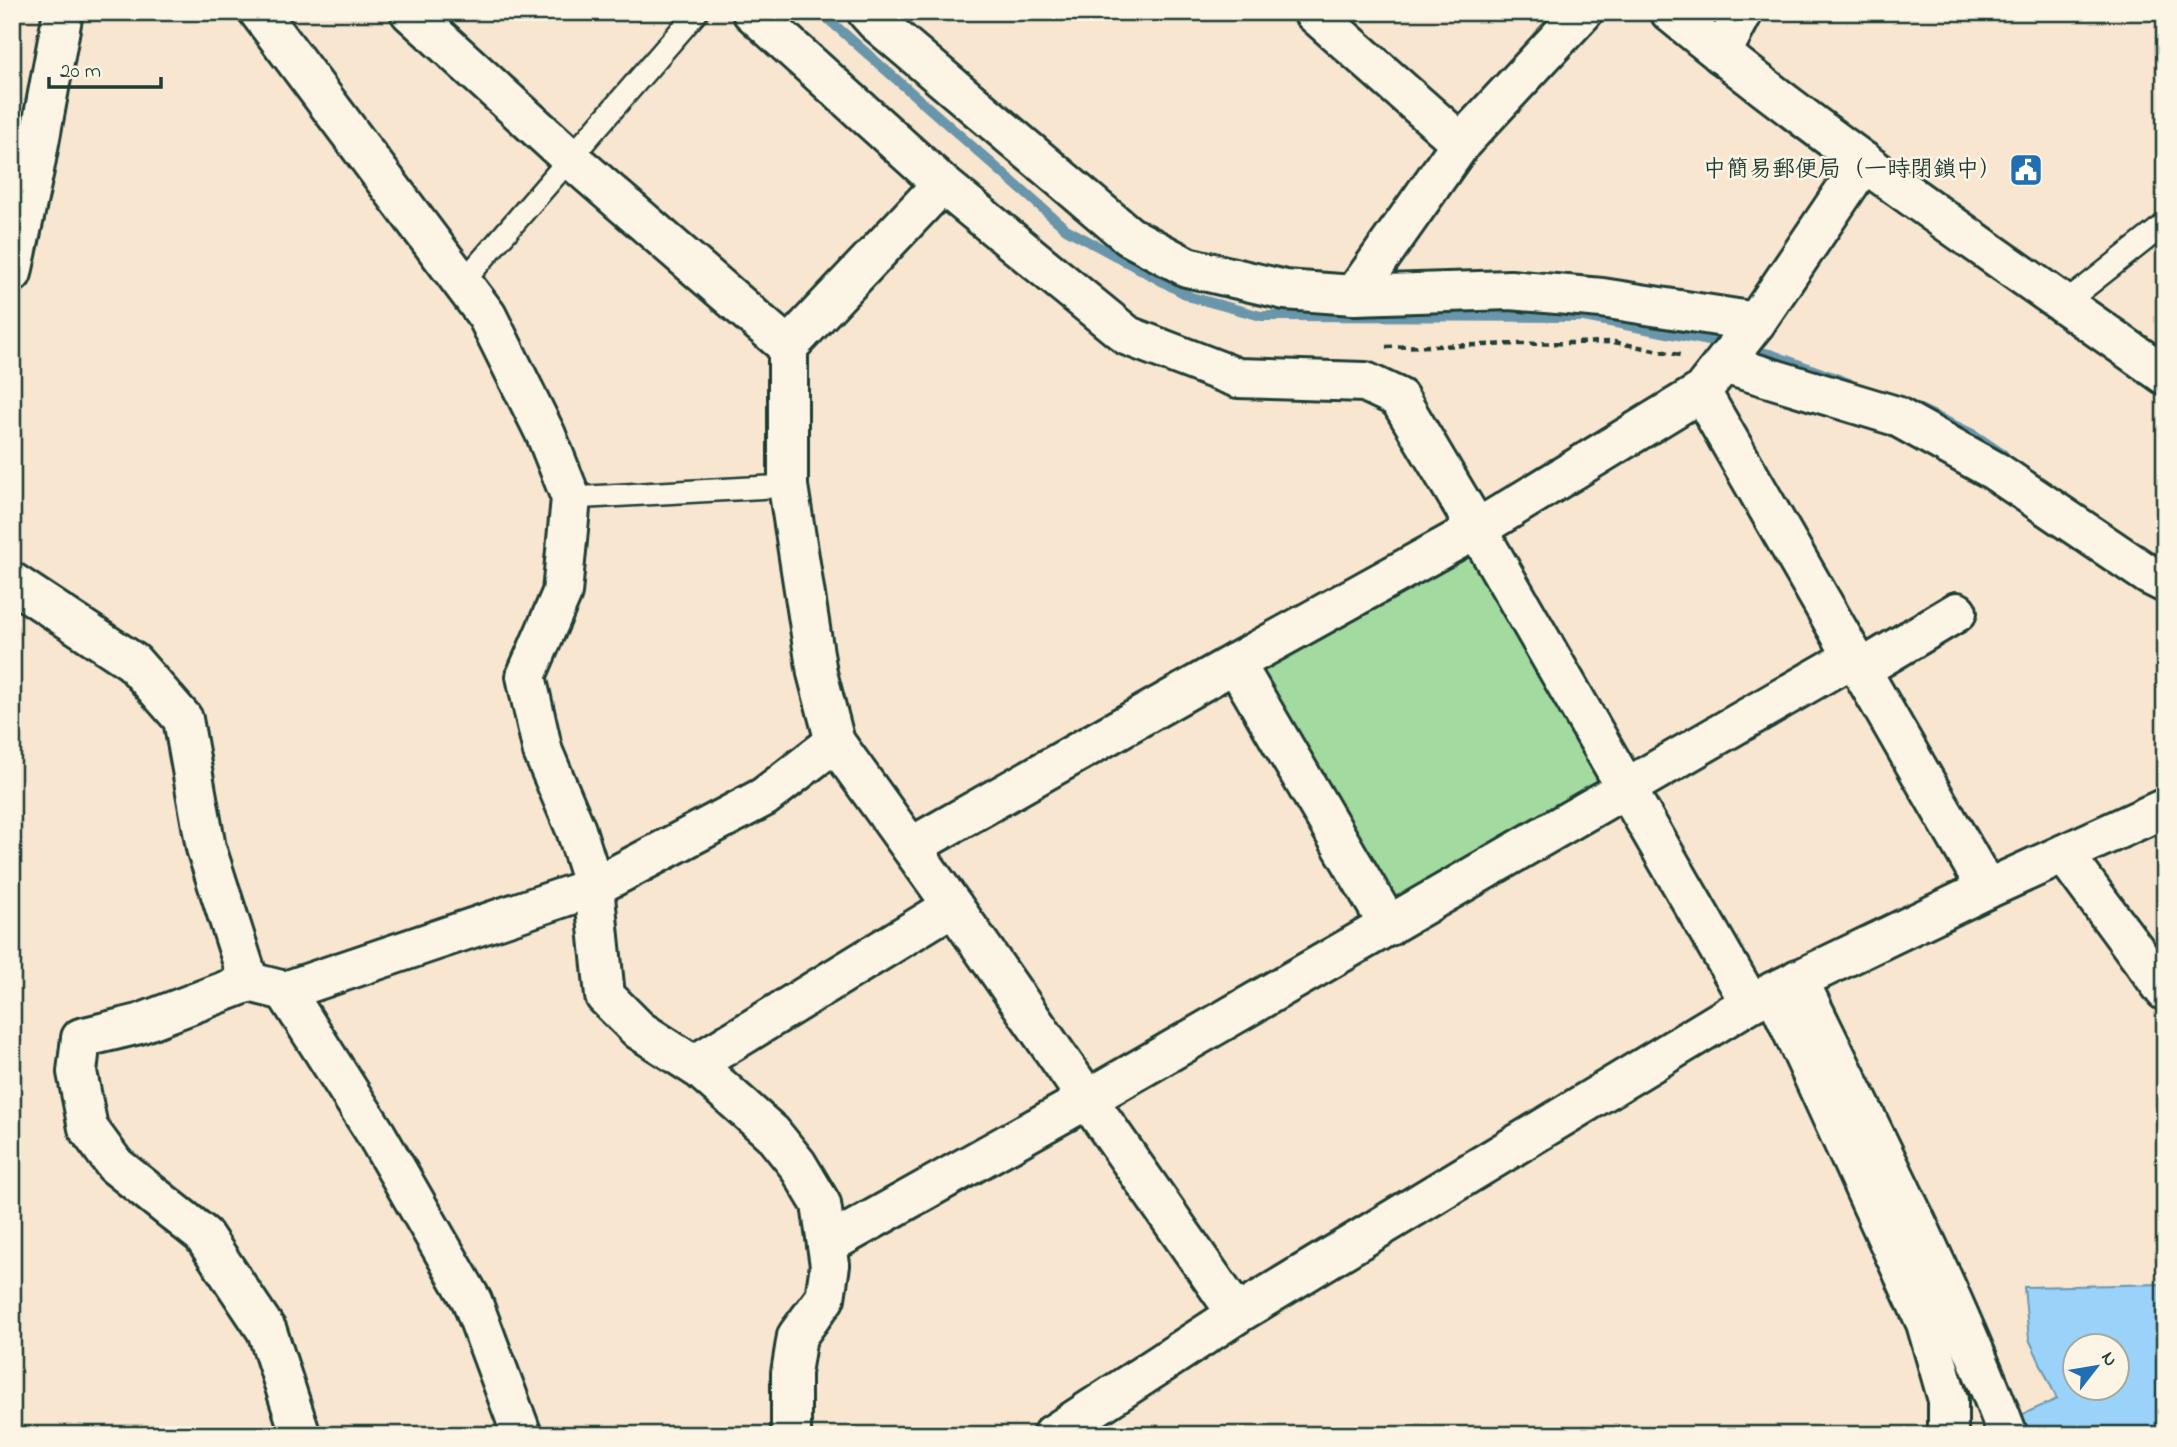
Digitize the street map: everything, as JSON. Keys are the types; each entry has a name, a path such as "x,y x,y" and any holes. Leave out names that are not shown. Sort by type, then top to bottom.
{"street":[{"path":"12,273 63,12"},
{"path":"259,12 487,316 546,435 571,498 562,593 526,676 543,752 576,830 594,887 605,996 639,1030 694,1065 772,1133 797,1164 821,1205 830,1265 825,1298 797,1336 791,1373 791,1435"},
{"path":"410,12 570,158 788,347"},
{"path":"752,12 942,184 1128,336 1238,377 1365,382 1399,398 1626,788 1774,991 1915,1220 1983,1369 2008,1435"},
{"path":"867,12 1129,236 1186,267 1285,290 1354,295 1510,290 1602,298 1756,322"},
{"path":"1313,12 1461,143"},
{"path":"1354,295 1461,143 1583,12"},
{"path":"1671,12 1721,54 1864,162 2165,375"},
{"path":"1721,54 1743,12"},
{"path":"911,847 1477,529 1712,378 1756,322 1864,162"},
{"path":"942,184 788,347 789,486 817,673 835,742 953,906 1237,1314"},
{"path":"1712,378 1896,416 1995,471 2149,575 2165,583"},
{"path":"1712,378 1856,663 1987,889"},
{"path":"12,582 133,662 183,719 206,848 267,987 376,1134 472,1301 522,1435"},
{"path":"827,1245 1086,1100 1626,788 1856,663 1957,612"},
{"path":"1235,663 1389,926"},
{"path":"298,1435 300,1433 267,1331 203,1235 115,1165 88,1128 77,1072 81,1038 267,987 594,887 764,797 835,742"},
{"path":"1052,1435 1237,1314 1774,991 2165,808"},
{"path":"2064,854 2165,991"},
{"path":"694,1065 953,906"},
{"path":"1774,991 1926,1324 1948,1400 1948,1435"}],"lane":[{"path":"462,282 697,12"},
{"path":"2064,304 2165,224"},
{"path":"571,498 789,486"}],"green space":[{"path":"1477,529 1626,788 1389,926 1235,663"}],"water":[{"path":"2165,1284 2165,1435 2027,1435 2019,1416 2057,1399 2029,1339 2024,1287"}],"waterway":[{"path":"820,12 1066,229 1191,297 1261,316 1584,317 1730,345"},
{"path":"1745,348 1770,354 1849,383"},
{"path":"1920,409 1973,434 2004,455"}],"place":[{"name":"中簡易郵便局（一時閉鎖中）","path":"2026,170"}]}
